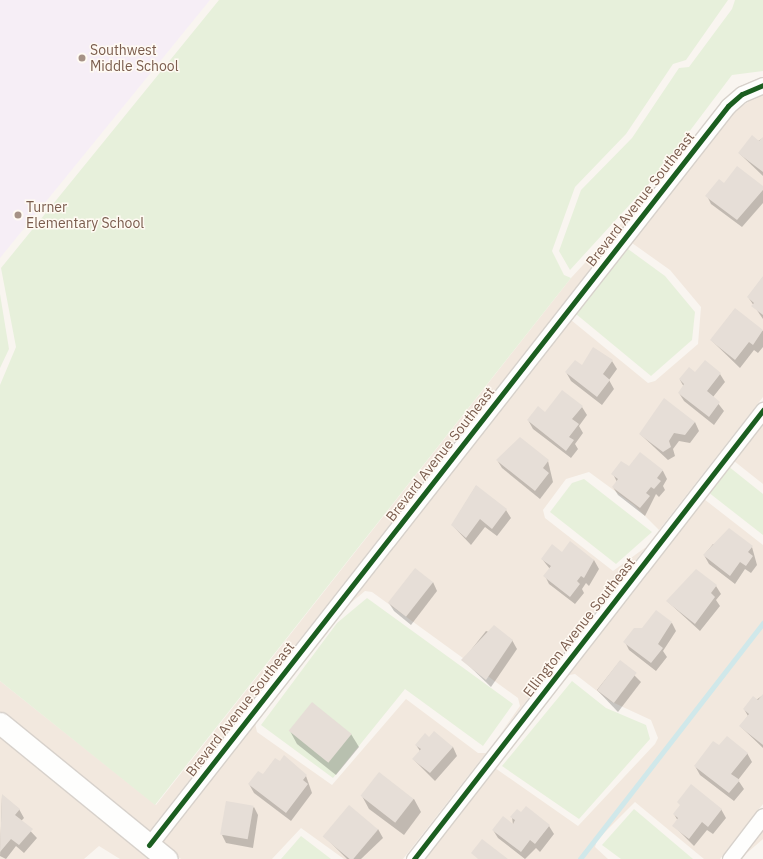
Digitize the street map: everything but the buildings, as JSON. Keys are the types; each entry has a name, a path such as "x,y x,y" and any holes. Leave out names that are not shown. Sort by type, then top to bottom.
{"street":[{"name":"Brevard Avenue Southeast","path":"149,845 728,106 760,85"},
{"name":"Ellington Avenue Southeast","path":"414,859 763,410"},
{"path":"0,723 167,859"},
{"path":"730,859 763,816"}],"shaded area":[{"name":"Southwest Middle School","path":"0,0 210,0 0,258"},
{"path":"759,94 763,94 763,397 659,530 634,505 589,472 566,479 543,510 545,518 613,571 646,547 499,736 520,706 518,698 372,592 365,591 347,606 571,320 648,383 655,381 698,344 701,307 670,270 632,243 734,112"},
{"path":"653,189 148,833 0,712 0,681 156,805 571,278"},
{"path":"763,423 763,484 734,461"},
{"path":"704,499 763,545 763,804 720,859 704,859 635,802 597,840 595,847 608,859 424,859 495,768 578,826 655,744 658,738 651,720 610,701 575,674 569,675 550,696"},
{"path":"406,699 478,753 486,753 403,859 344,859 301,828 272,859 181,859 161,843 255,723 257,732 332,785"},
{"path":"0,735 152,859 120,859 99,846 84,859 0,859"},
{"path":"763,830 763,839 740,859"}],"green space":[{"path":"219,0 728,0 686,60 673,64 626,134 575,187 552,251 564,275 571,278 155,805 0,681 0,385 16,347 1,268"},
{"path":"735,0 763,0 763,71 732,75 655,177 570,270 559,251 581,190 632,138 679,68 689,67 732,9"},
{"path":"628,249 665,276 695,312 692,340 651,376 576,314"},
{"path":"0,294 9,349 0,368"},
{"path":"728,466 763,494 763,535 708,492"},
{"path":"584,479 652,532 616,564 550,512 572,483"},
{"path":"367,598 513,704 483,746 405,689 333,778 261,725 337,623"},
{"path":"572,681 606,708 646,725 650,739 579,819 502,766"},
{"path":"634,809 693,859 621,859 602,845"},
{"path":"301,836 331,859 281,859"}],"waterway":[{"path":"580,859 763,623"}],"cycle path":[{"path":"149,845 728,106 742,94 763,85"},
{"path":"414,859 763,410"}],"place":[{"name":"Southwest Middle School","path":"82,58"},
{"name":"Turner Elementary School","path":"18,215"}]}
